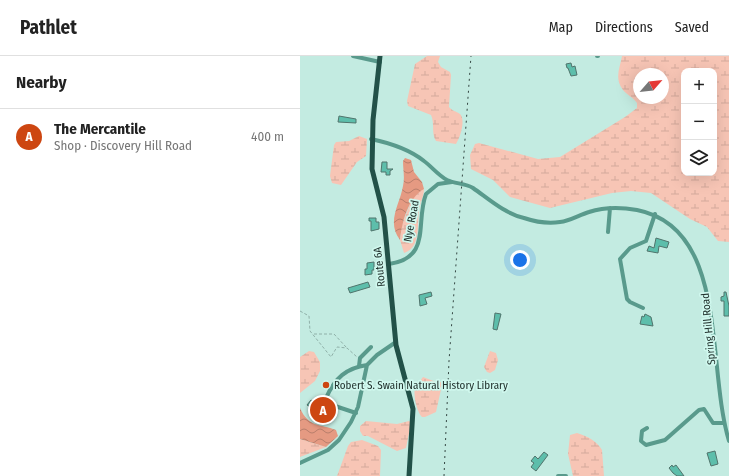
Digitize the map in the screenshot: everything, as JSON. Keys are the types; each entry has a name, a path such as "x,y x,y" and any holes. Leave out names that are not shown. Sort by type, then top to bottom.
{"main road":[{"name":"Route 6A","path":"380,59 374,98 371,139 372,169 384,217 396,342 413,409 413,433 409,476"}],"street":[{"path":"353,56 380,59"},
{"path":"371,139 405,149 424,161 440,175 452,182 472,187 503,210 541,222 565,221 587,212 610,208 636,209 668,219 681,228"},
{"name":"Nye Road","path":"389,264 407,259 415,251 420,239 426,194 438,184 452,182"},
{"path":"608,232 610,208"},
{"path":"643,308 627,299 620,259 626,251 646,241 656,214"},
{"path":"685,233 693,242"},
{"name":"Spring Hill Road","path":"719,334 721,394 724,424 729,441"},
{"path":"300,463 334,446 345,432 356,413 360,401 367,365 377,355 396,342"},
{"path":"359,366 360,358 371,347"},
{"path":"356,413 329,404 326,398 341,375 359,366 367,365"},
{"path":"647,428 642,432 641,437 641,441 646,445 665,440 699,410 704,409 713,423 724,424"},
{"path":"558,476 566,476"}],"path":[{"path":"300,311 309,316 310,331 331,357 337,348 347,348"},
{"path":"313,335 334,334 347,348 360,358"}],"green space":[{"path":"427,56 440,56 438,62 441,67 450,72 451,75 449,107 462,117 461,133 456,144 436,141 431,115 408,106 407,101 415,64"},
{"path":"622,56 729,56 729,242 718,241 707,227 690,219 651,193 631,191 612,193 550,208 510,197 493,180 471,169 470,155 475,144 479,143 538,159 560,157 625,117 637,108 637,104 669,104 669,68 633,68 633,98 620,86 618,77"},
{"path":"359,136 367,139 366,156 357,162 341,185 332,183 330,176 334,145 336,142 349,141"},
{"path":"424,189 419,210 416,241 409,250 404,253 400,240 402,225 415,194"},
{"path":"309,351 314,352 320,362 320,371 315,381 300,393 300,357"},
{"path":"490,351 496,353 498,360 495,370 490,373 487,372 484,367"},
{"path":"423,377 436,382 441,382 442,385 436,412 425,417 422,417 419,411 415,395 415,388"},
{"path":"366,421 397,424 409,421 411,423 406,448 397,451 368,436 363,436 360,431 360,426"},
{"path":"577,433 591,439 602,450 604,476 573,476 568,454 570,435"},
{"path":"300,439 326,447 300,457"},
{"path":"362,440 378,446 381,450 380,476 337,476 348,446 351,442"}],"water":[{"path":"405,158 411,160 414,172 422,182 424,189 418,193 410,204 404,218 400,240 396,233 394,220 403,186 403,161"},
{"path":"300,408 303,414 311,422 336,430 338,436 326,447 300,439"}],"building":[{"path":"571,63 572,67 575,66 577,75 571,76 567,68 566,64"},
{"path":"339,116 356,119 356,123 338,122"},
{"path":"382,162 387,162 387,169 393,169 390,171 390,175 386,175 386,172 381,172"},
{"path":"369,218 376,218 376,222 379,222 379,229 371,231 371,221 369,221"},
{"path":"656,238 669,242 667,248 659,246 658,253 647,251 649,246 654,248"},
{"path":"374,262 374,270 372,270 372,274 365,275 367,263"},
{"path":"368,282 370,287 350,293 348,288"},
{"path":"431,292 432,296 425,298 427,304 420,306 419,295"},
{"path":"724,292 726,292 729,306 729,316 724,316 724,301 721,301 721,297 724,296"},
{"path":"495,313 501,314 497,330 493,329"},
{"path":"645,314 651,317 653,326 640,324 642,316 644,317"},
{"path":"311,400 326,410 322,420 317,417 320,413 307,405"},
{"path":"715,451 718,464 711,466 707,453"},
{"path":"544,452 548,455 536,471 531,467 534,463 531,461 535,456 538,459"},
{"path":"672,465 673,467 676,465 684,476 677,476 673,473 669,468"}],"railway":[{"path":"444,476 449,361 471,56"}],"place":[{"name":"Robert S. Swain Natural History Library","path":"326,385"},
{"name":"The Mercantile","path":"323,410"}]}
